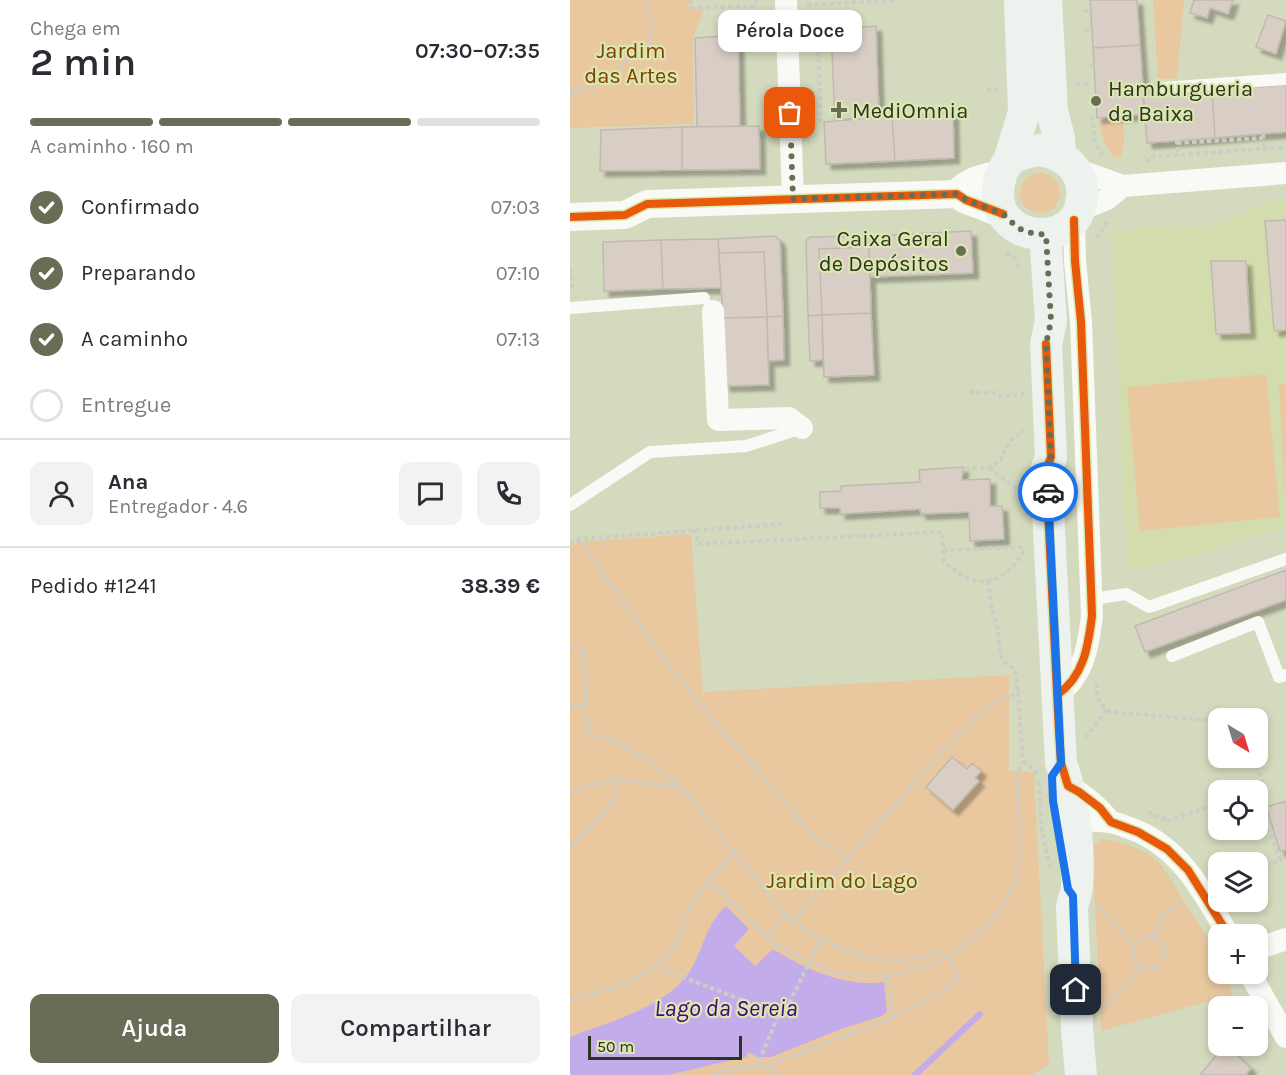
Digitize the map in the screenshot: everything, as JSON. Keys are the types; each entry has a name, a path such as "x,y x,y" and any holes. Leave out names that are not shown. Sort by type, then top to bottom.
{"main road":[{"path":"1020,0 1024,112 998,191 1003,214 1017,227 1026,232 1046,235 1064,228 1077,215 1082,196 1081,183 1068,162 1052,111 1046,0"},
{"path":"1006,168 1027,152 1039,150 1068,162"},
{"path":"1046,235 1051,321 1046,344 1051,457 1046,471 1057,695 1077,888 1081,902 1077,1029 1081,1075"},
{"path":"1069,800 1052,776 1053,801 1068,889 1081,902"}],"street":[{"path":"793,2 793,199"},
{"path":"1068,162 1123,186 1286,173"},
{"path":"957,194 963,186 1006,168"},
{"path":"1057,695 1074,680 1083,662 1089,643 1092,599 1081,322 1075,261 1077,215 1107,199 1123,186"},
{"path":"570,217 625,215 647,204 957,194 966,200 1003,214"},
{"path":"570,198 632,196 647,204"},
{"path":"708,304 718,420 789,418 802,428"},
{"path":"1111,822 1087,829 1069,800 1079,792 1100,808 1111,822 1138,832 1167,849 1188,870 1222,924"},
{"path":"1268,945 1286,939"},
{"path":"1256,984 1286,1036"}],"lane":[{"path":"1162,88 1286,79"},
{"path":"571,302 708,304"},
{"path":"570,505 650,452 746,446 802,428"},
{"path":"1092,599 1126,594 1149,607 1286,559"},
{"path":"1172,656 1258,622 1279,677 1286,675"}],"path":[{"path":"570,103 571,92 610,82 622,64 649,44 653,27 646,0"},
{"path":"691,0 691,8 756,6 756,0"},
{"path":"793,2 899,0"},
{"path":"1084,11 1090,11"},
{"path":"1085,31 1092,30"},
{"path":"1092,116 1095,144 1103,157 1108,160"},
{"path":"1178,155 1177,142 1263,136 1264,149"},
{"path":"1215,141 1216,152"},
{"path":"1138,164 1144,164 1150,157 1286,147"},
{"path":"1000,249 1015,259 1022,276"},
{"path":"570,269 571,302"},
{"path":"969,392 1022,396 1029,390"},
{"path":"965,468 989,468 1001,460 1004,450 1014,438 1025,430 1030,431"},
{"path":"989,468 1027,496 1026,491"},
{"path":"570,544 578,539 784,524"},
{"path":"696,529 698,544 942,532 944,561 963,577 988,581 993,581 1006,574 1016,565 1029,540"},
{"path":"578,539 661,654 714,721 818,840 848,857"},
{"path":"943,550 1026,547"},
{"path":"709,882 778,946 828,971 848,975 896,975 939,962 982,930 1004,905 1016,879 1020,844 1017,774 1023,761 1015,669 1005,663 1001,656 988,581"},
{"path":"570,651 584,650 587,734 614,741 647,759 681,788 794,921 834,946 872,959 894,961 918,959 938,951 948,957 961,980 887,1021 766,1066 755,1069 742,1067 710,1075"},
{"path":"1098,676 1096,693 1098,700 1110,712 1208,719"},
{"path":"794,921 943,750 978,715 995,702 1018,693"},
{"path":"570,706 586,705"},
{"path":"1090,730 1106,710"},
{"path":"570,794 593,784 617,779 681,788"},
{"path":"570,847 611,805 617,779"},
{"path":"1152,812 1167,821 1208,807"},
{"path":"1268,824 1280,860 1268,864"},
{"path":"570,999 630,983 654,966 672,949 690,908 709,882 736,853"},
{"path":"1152,937 1165,914 1188,896"},
{"path":"1081,902 1101,909 1134,946"},
{"path":"767,936 786,914"},
{"path":"1152,937 1165,947 1165,957 1155,969 1142,968 1133,957 1134,946 1142,939 1152,937"},
{"path":"654,966 779,1014 785,1012 821,938"},
{"path":"1099,1018 1113,998 1142,968"},
{"path":"887,976 893,1017"},
{"path":"755,1069 779,1014"},
{"path":"766,1066 780,1075"}],"shaded area":[{"path":"1286,199 1286,527 1161,564 1127,569 1112,231 1178,225 1203,231 1267,202"}],"green space":[{"name":"Jardim das Artes","path":"570,0 689,0 690,10 703,10 693,38 694,124 570,128"},
{"path":"1153,0 1184,0 1177,78 1158,79"},
{"path":"1123,119 1124,141 1121,157 1114,157 1102,135 1099,121"},
{"path":"1040,173 1048,174 1054,179 1059,185 1059,201 1054,207 1048,212 1040,213 1032,212 1026,207 1021,201 1020,193 1021,185 1026,179 1032,174"},
{"path":"1266,374 1280,517 1140,531 1127,387"},
{"path":"1279,384 1286,384 1285,498"},
{"name":"Jardim do Lago","path":"691,534 703,692 1009,675 1009,771 1034,772 1049,1064 1032,1075 570,1075 570,547 578,542"},
{"path":"1102,839 1118,842 1150,855 1162,866 1208,938 1208,984 1229,984 1232,995 1208,996 1208,1002 1101,1031 1092,846"}],"water":[{"name":"Lago da Sereia","path":"726,906 749,929 734,946 755,966 773,949 799,964 826,975 855,982 884,982 887,1012 882,1016 844,1028 771,1057 757,1057 748,1052 746,1057 668,1075 570,1075 570,1037 634,1013 678,986 693,966 713,921"}],"building":[{"path":"1090,0 1137,0 1140,45 1093,48"},
{"path":"1194,0 1233,0 1228,14 1210,8 1207,18 1190,13"},
{"path":"1268,15 1286,21 1276,54 1256,47"},
{"path":"876,26 879,117 835,120 831,30"},
{"path":"738,35 740,126 697,127 695,38"},
{"path":"1140,45 1145,114 1097,118 1093,48"},
{"path":"1286,85 1286,132 1215,138 1212,90"},
{"path":"1212,90 1215,138 1147,143 1143,96"},
{"path":"953,113 954,158 895,161 892,116"},
{"path":"892,116 895,161 826,164 824,122"},
{"path":"759,126 760,169 682,170 682,127"},
{"path":"682,127 682,170 600,171 601,130"},
{"path":"1286,220 1286,330 1274,331 1265,221"},
{"path":"971,231 973,273 870,277 869,236"},
{"path":"775,236 780,241 783,316 767,317 764,252 719,253 718,239"},
{"path":"869,236 869,247 819,249 822,315 808,316 806,241 810,237"},
{"path":"718,239 721,288 663,289 661,240"},
{"path":"661,240 663,289 604,291 603,242"},
{"path":"869,247 871,313 822,315 819,249"},
{"path":"764,252 767,317 723,318 719,253"},
{"path":"1211,261 1246,261 1250,333 1216,334"},
{"path":"871,313 874,375 824,377 822,315"},
{"path":"822,315 823,360 810,361 808,316"},
{"path":"783,316 784,360 768,361 767,317"},
{"path":"767,317 769,385 725,386 723,318"},
{"path":"963,467 962,480 990,479 990,506 1002,506 1004,539 970,541 969,512 921,514 920,509 840,514 840,508 820,508 820,492 841,491 841,486 920,482 919,470"},
{"path":"1286,570 1286,600 1145,652 1135,626"},
{"path":"952,757 967,769 972,763 981,771 975,778 979,781 953,810 926,787"},
{"path":"1286,801 1286,850 1280,851 1268,806"},
{"path":"1216,1056 1238,1056 1251,1068 1246,1075 1200,1075"}],"waterway":[{"path":"915,1075 980,1014"}],"cycle path":[{"path":"570,217 625,215 647,204 957,194 966,200 1003,214"},
{"path":"1057,695 1079,670 1089,639 1092,616 1081,322 1075,261 1074,220"},
{"path":"1046,344 1051,457 1046,471 1061,763 1068,786 1100,808 1111,822 1138,832 1167,849 1188,870 1222,924"}],"way so far":[{"path":"790,113 793,199 957,194 966,200 1003,214 1026,232 1046,235 1051,321 1046,344 1051,457 1046,471 1048,492"}],"place":[{"name":"Hamburgueria da Baixa","path":"1096,101"},
{"name":"MediOmnia","path":"839,110"},
{"name":"Pérola Doce","path":"790,113"},
{"name":"Caixa Geral de Depósitos","path":"961,251"}],"route":[{"path":"1048,492 1061,763 1052,776 1053,801 1068,889 1073,896 1076,990"}]}
